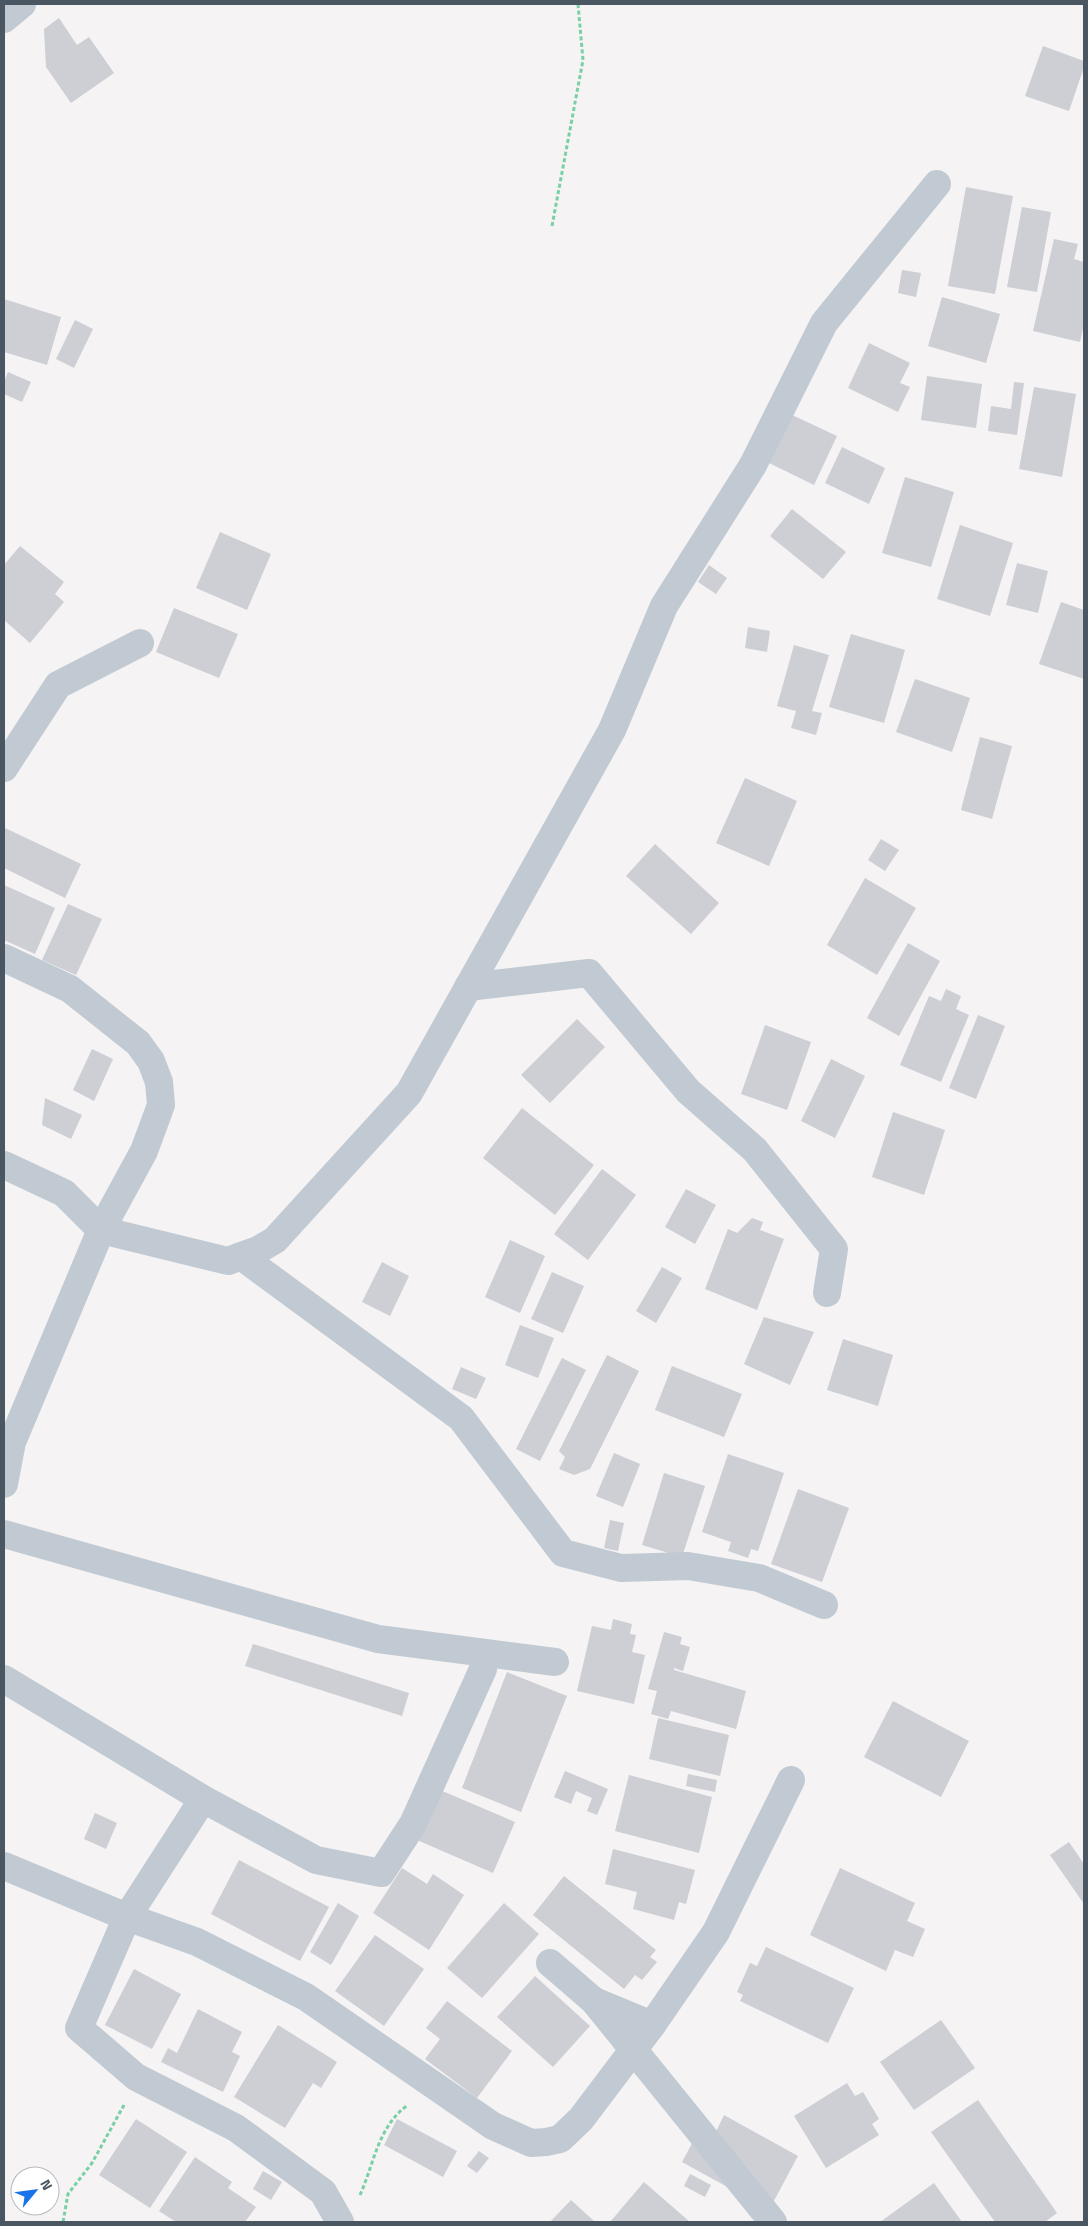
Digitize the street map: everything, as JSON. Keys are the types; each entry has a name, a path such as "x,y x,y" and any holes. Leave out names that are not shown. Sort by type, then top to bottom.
{"street":[{"path":"4,19 22,4"},
{"path":"4,1165 64,1193 101,1230 228,1261 258,1250 275,1240 409,1093 612,730 664,606 753,465 824,323 937,184"},
{"path":"4,768 58,685 140,643"},
{"path":"4,958 70,989 138,1043 151,1061 159,1082 161,1105 144,1151 101,1230 8,1440 4,1484"},
{"path":"468,987 589,973 688,1091 755,1150 834,1249 827,1293"},
{"path":"241,1256 461,1418 564,1553 621,1568 688,1566 759,1578 824,1605"},
{"path":"4,1534 378,1639 555,1662"},
{"path":"4,1680 203,1799 316,1860 381,1873 413,1824 484,1669"},
{"path":"4,1866 127,1917 197,1942 306,1997 493,2126 518,2139 531,2143 560,2139 581,2119 652,2025 716,1932 791,1780"},
{"path":"203,1799 127,1917 79,2028 136,2077 236,2128 323,2192 340,2222"},
{"path":"550,1963 594,2001 773,2222"},
{"path":"594,2001 652,2025"}],"path":[{"path":"552,226 584,60 578,4"},
{"path":"63,2222 68,2194 97,2154 117,2120 136,2077"},
{"path":"360,2196 375,2152 389,2122 406,2106 439,2089"}],"building":[{"path":"59,18 77,45 89,37 114,73 71,103 46,67 44,29"},
{"path":"1043,46 1084,61 1084,67 1069,111 1025,96"},
{"path":"966,187 1013,196 995,294 948,286"},
{"path":"1022,207 1051,212 1037,292 1007,287"},
{"path":"1054,239 1078,244 1074,259 1084,262 1084,324 1080,342 1033,331"},
{"path":"902,270 921,273 916,297 898,293"},
{"path":"942,297 1000,314 986,363 928,346"},
{"path":"4,299 61,317 47,365 4,352"},
{"path":"75,320 93,329 74,368 56,359"},
{"path":"869,343 910,363 900,383 910,387 898,412 848,388"},
{"path":"8,372 31,382 22,402 4,394 4,382"},
{"path":"927,376 982,384 976,428 921,420"},
{"path":"1014,382 1024,383 1017,435 988,431 991,406 1011,409"},
{"path":"1034,387 1076,394 1062,477 1019,469"},
{"path":"790,414 837,436 814,485 767,462"},
{"path":"842,447 885,468 869,504 825,483"},
{"path":"905,477 954,492 931,567 882,553"},
{"path":"792,509 846,552 823,579 770,536"},
{"path":"960,525 1013,543 990,616 937,599"},
{"path":"220,532 271,554 247,610 196,588"},
{"path":"20,546 64,582 55,594 64,602 30,643 4,620 4,565"},
{"path":"1017,563 1048,571 1038,613 1006,605"},
{"path":"709,565 727,578 716,594 698,582"},
{"path":"1061,602 1084,610 1084,679 1039,664"},
{"path":"174,608 238,634 219,678 156,652"},
{"path":"748,627 770,631 767,652 745,648"},
{"path":"851,634 905,650 884,723 829,707"},
{"path":"794,645 829,655 812,711 822,713 816,735 791,728 796,711 777,706"},
{"path":"915,679 970,698 952,752 896,732"},
{"path":"980,737 1012,746 992,819 961,810"},
{"path":"745,778 797,801 769,866 716,843"},
{"path":"5,828 81,864 65,898 4,868"},
{"path":"881,839 899,850 885,871 868,860"},
{"path":"655,844 719,903 691,934 626,876"},
{"path":"865,878 916,908 877,975 827,945"},
{"path":"4,885 55,908 35,954 4,940"},
{"path":"68,904 102,919 76,975 42,960"},
{"path":"908,943 940,961 899,1036 867,1018"},
{"path":"946,989 961,996 956,1009 969,1015 941,1082 900,1065 929,996 941,1001"},
{"path":"978,1015 1005,1026 976,1099 949,1088"},
{"path":"577,1019 605,1047 550,1103 521,1075"},
{"path":"765,1025 811,1042 787,1110 741,1094"},
{"path":"92,1049 113,1059 94,1101 73,1090"},
{"path":"831,1059 865,1076 835,1138 801,1121"},
{"path":"45,1098 82,1115 71,1139 42,1125"},
{"path":"522,1108 594,1165 555,1215 483,1158"},
{"path":"893,1112 945,1130 924,1195 872,1177"},
{"path":"602,1169 636,1195 588,1260 554,1234"},
{"path":"686,1189 716,1205 695,1244 665,1227"},
{"path":"752,1218 763,1222 760,1230 784,1239 757,1310 705,1289 728,1229 737,1233"},
{"path":"510,1240 545,1256 520,1313 485,1297"},
{"path":"382,1262 409,1276 390,1316 362,1302"},
{"path":"662,1267 682,1278 656,1323 636,1311"},
{"path":"552,1272 584,1286 563,1333 531,1319"},
{"path":"764,1317 814,1332 790,1385 744,1364"},
{"path":"520,1325 554,1338 538,1378 505,1365"},
{"path":"843,1339 893,1355 878,1406 827,1390"},
{"path":"607,1355 639,1371 590,1469 574,1475 559,1469 565,1457 559,1451"},
{"path":"562,1358 586,1370 540,1461 516,1449"},
{"path":"672,1366 742,1394 724,1437 655,1410"},
{"path":"461,1367 486,1378 476,1399 452,1389"},
{"path":"614,1453 640,1464 623,1507 596,1496"},
{"path":"728,1454 784,1473 758,1551 751,1549 748,1558 728,1551 731,1542 702,1532"},
{"path":"664,1473 705,1486 682,1557 642,1545"},
{"path":"798,1489 849,1508 822,1582 771,1564"},
{"path":"610,1520 624,1523 618,1551 604,1548"},
{"path":"613,1619 632,1624 630,1634 636,1635 632,1652 645,1655 634,1704 577,1691 592,1626 611,1630"},
{"path":"664,1632 682,1637 680,1644 690,1647 683,1671 674,1668 674,1670 746,1691 736,1729 671,1711 668,1719 651,1714 657,1691 648,1689"},
{"path":"253,1644 409,1693 402,1716 245,1666"},
{"path":"507,1672 567,1696 521,1812 462,1788"},
{"path":"893,1701 969,1741 941,1797 864,1757"},
{"path":"658,1718 729,1735 720,1776 649,1759"},
{"path":"565,1771 608,1789 597,1815 587,1811 592,1798 576,1791 571,1804 554,1797"},
{"path":"688,1774 717,1780 715,1792 686,1786"},
{"path":"629,1775 712,1797 699,1853 615,1831"},
{"path":"440,1790 515,1822 493,1873 417,1840"},
{"path":"95,1813 117,1823 106,1849 84,1839"},
{"path":"1069,1842 1084,1864 1084,1904 1050,1855"},
{"path":"613,1849 695,1870 686,1904 679,1902 674,1920 633,1909 637,1892 605,1884"},
{"path":"239,1860 329,1907 300,1961 211,1914"},
{"path":"402,1868 427,1884 433,1874 464,1895 429,1950 373,1913"},
{"path":"840,1868 915,1903 907,1921 925,1929 913,1957 895,1950 886,1971 810,1935"},
{"path":"564,1876 656,1950 650,1957 657,1962 642,1980 635,1975 624,1989 533,1915"},
{"path":"338,1903 359,1916 331,1965 310,1952"},
{"path":"504,1903 539,1934 482,1998 447,1968"},
{"path":"375,1935 424,1969 384,2026 335,1991"},
{"path":"766,1947 854,1988 828,2043 740,2001 743,1995 737,1992 750,1963 757,1966"},
{"path":"134,1969 181,1994 152,2049 105,2025"},
{"path":"535,1976 590,2026 553,2067 497,2017"},
{"path":"447,2001 512,2051 477,2098 425,2059 440,2039 426,2028"},
{"path":"198,2009 242,2032 232,2052 240,2056 223,2092 161,2062 168,2048 177,2053"},
{"path":"941,2020 975,2068 914,2110 880,2062"},
{"path":"278,2025 337,2062 321,2088 313,2083 285,2128 234,2097"},
{"path":"847,2083 855,2096 863,2092 879,2119 872,2124 879,2135 826,2168 794,2116"},
{"path":"978,2100 1057,2213 1045,2222 995,2222 931,2132"},
{"path":"724,2115 798,2156 769,2210 682,2162 696,2136 714,2136"},
{"path":"136,2119 187,2152 150,2208 99,2175"},
{"path":"397,2119 457,2151 443,2177 384,2145"},
{"path":"479,2151 489,2158 477,2173 467,2166"},
{"path":"195,2157 232,2182 228,2188 256,2207 245,2222 176,2222 159,2211"},
{"path":"263,2171 282,2182 271,2200 253,2189"},
{"path":"690,2174 711,2185 705,2197 684,2186"},
{"path":"644,2182 690,2222 610,2222"},
{"path":"934,2183 962,2222 880,2222"},
{"path":"571,2200 595,2222 550,2222"}]}
